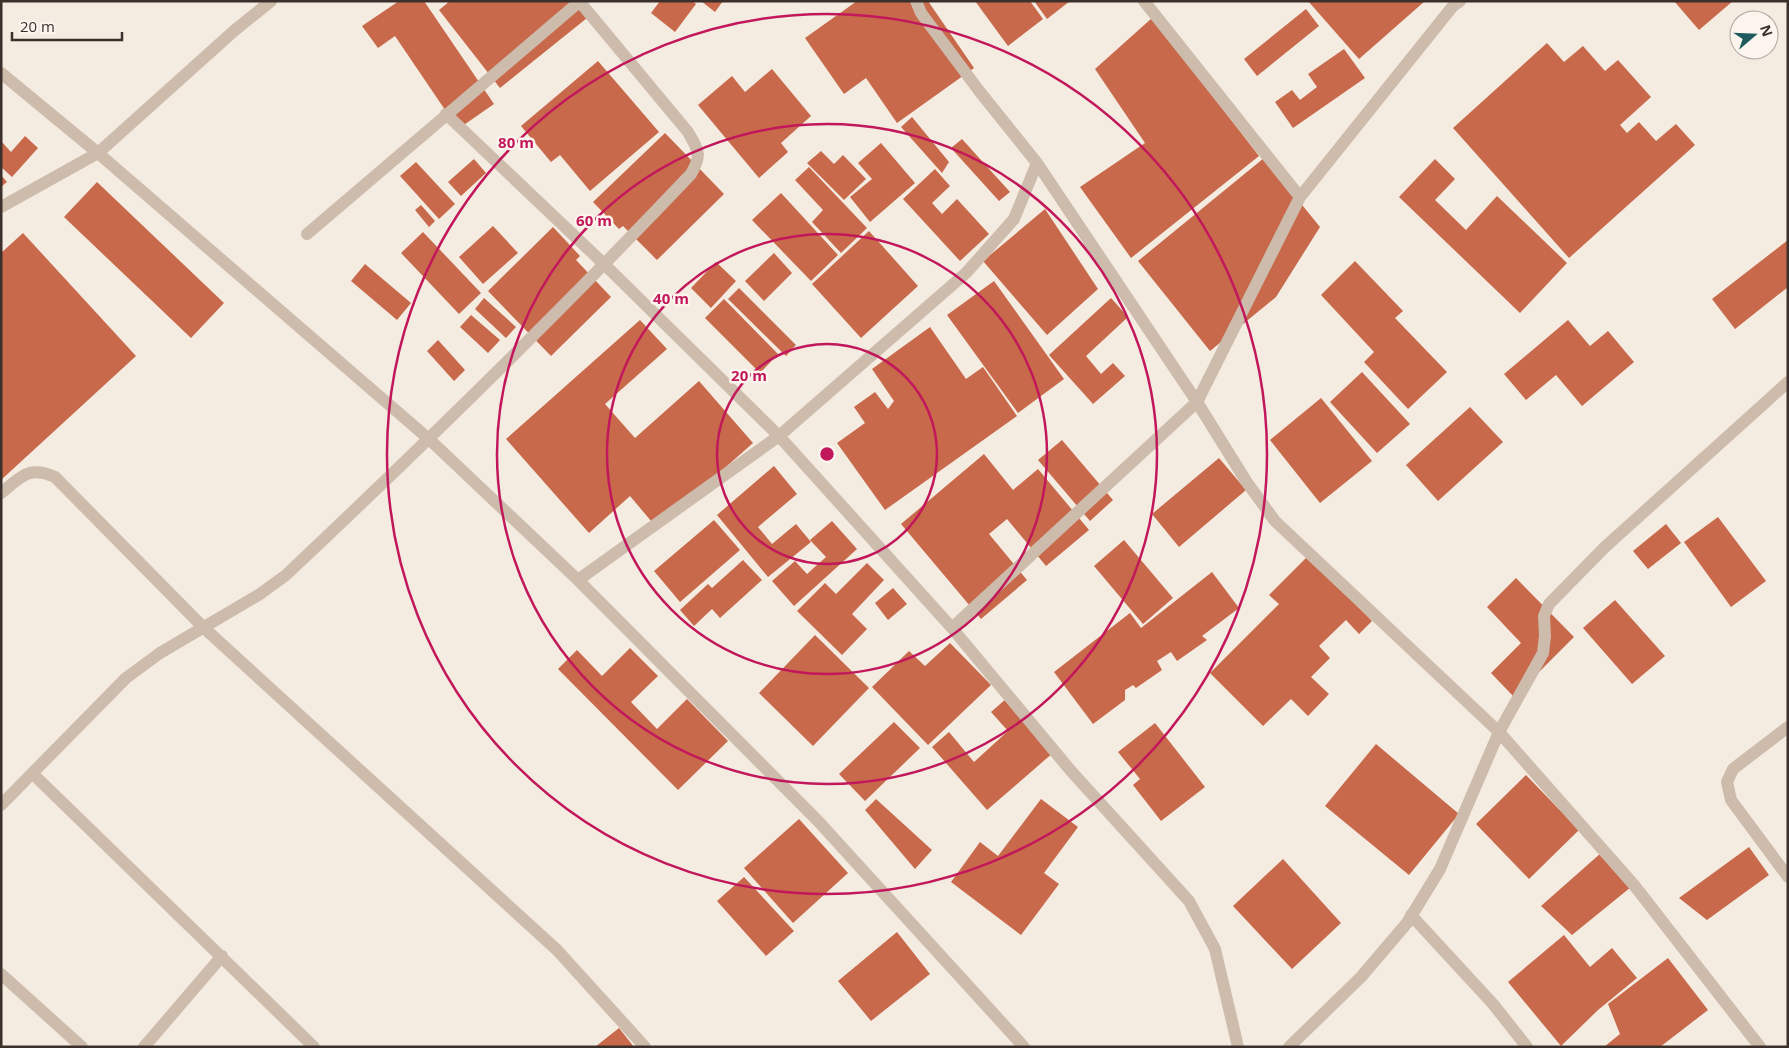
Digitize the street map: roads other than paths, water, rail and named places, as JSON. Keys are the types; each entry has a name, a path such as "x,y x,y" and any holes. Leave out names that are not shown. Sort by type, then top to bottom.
{"street":[{"path":"1,207 98,153 234,30 271,1"},
{"path":"916,1 921,13 980,92 1037,163 1197,402 1246,481 1275,520 1499,732 1634,885 1760,1047"},
{"path":"1144,1 1300,197"},
{"path":"1,804 33,774 126,678 160,653 260,594 286,575 430,440 605,265 691,174 699,160 697,148 688,132 579,2 307,234"},
{"path":"952,628 1197,402 1300,197 1454,3"},
{"path":"1,72 98,153 430,440 578,580 818,821 1024,1047"},
{"path":"446,114 605,265 779,436 952,628 1072,770 1189,902 1215,949 1238,1047"},
{"path":"578,580 779,436 966,273 1014,219 1037,163"},
{"path":"1289,1047 1361,977 1411,916 1440,869 1499,732 1543,653 1545,636 1544,616 1549,604 1605,547 1788,382"},
{"path":"1,493 26,473 42,471 55,477 203,627 557,950 645,1047"},
{"path":"1788,727 1733,769 1727,782 1731,800 1788,876"},
{"path":"33,774 314,1047"},
{"path":"1411,916 1493,1004 1527,1047"},
{"path":"144,1047 222,956"},
{"path":"1,974 82,1047"}]}
